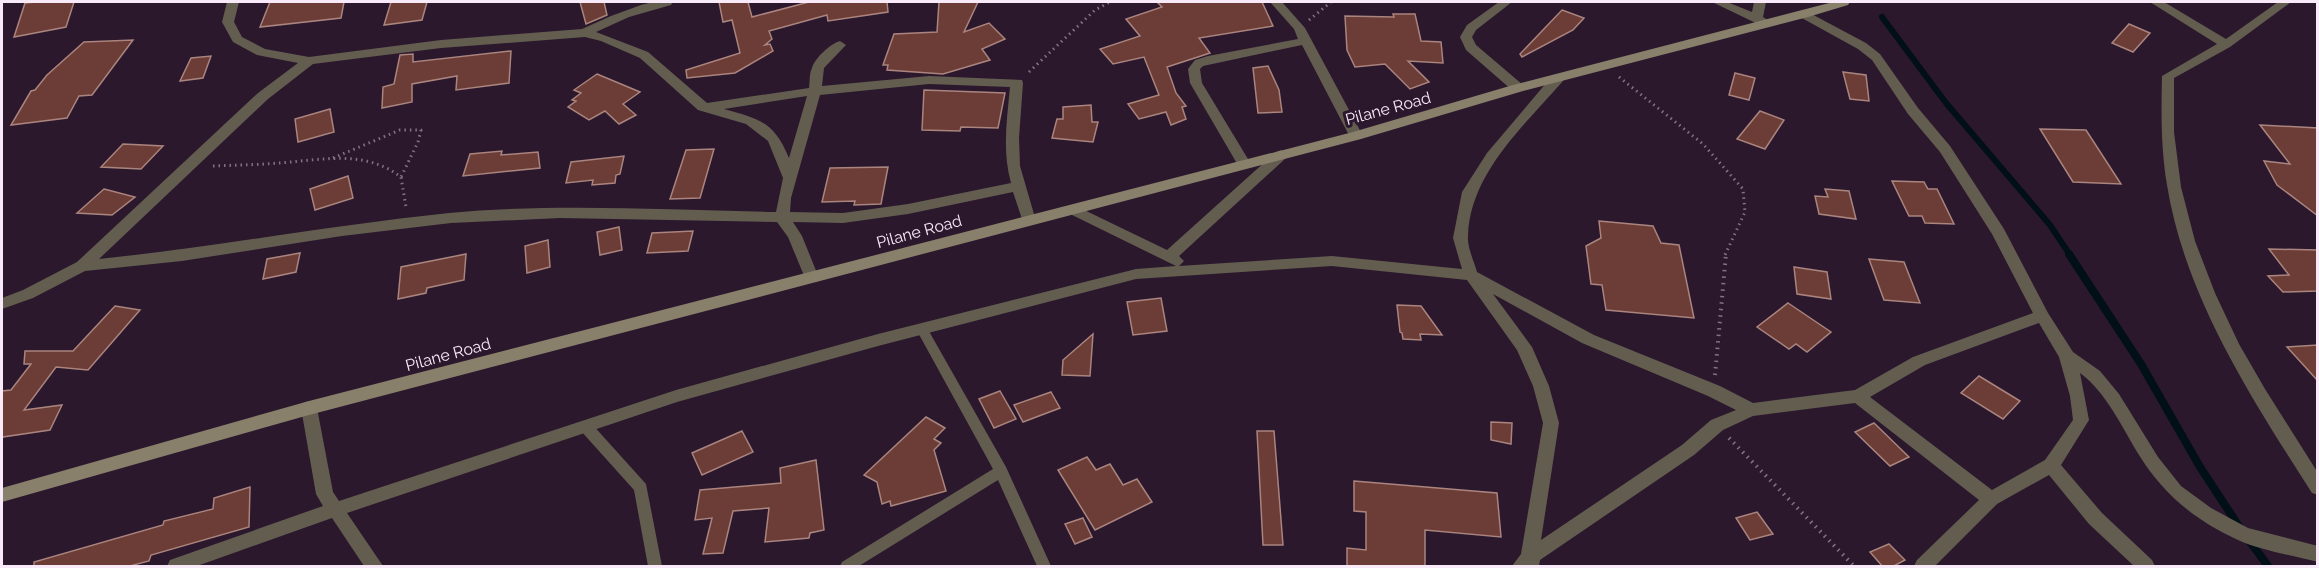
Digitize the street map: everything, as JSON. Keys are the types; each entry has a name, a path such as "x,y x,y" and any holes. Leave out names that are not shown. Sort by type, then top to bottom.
{"main road":[{"name":"Pilane Road","path":"2,495 309,408 1356,136 1518,88 1761,21 1804,14 1844,2"}],"street":[{"path":"233,2 228,22 237,39 261,52 309,61 441,44 585,33 605,38 644,55 703,107 751,121 774,139 789,176"},
{"path":"585,33 610,19 640,7 667,2"},
{"path":"1275,2 1299,28 1356,136"},
{"path":"1506,2 1471,28 1466,37 1470,47 1518,88"},
{"path":"1718,2 1761,21 1760,2"},
{"path":"2156,2 2226,44"},
{"path":"2285,2 2226,44 2168,76 2167,135 2183,228 2224,331 2268,413 2318,488"},
{"path":"1804,14 1862,46 1876,57 1913,111 1945,149 1999,233 2042,316 2067,356 2078,396 2081,420 2051,465 1991,499 1923,567"},
{"path":"1245,164 1196,82 1194,69 1199,63 1212,59 1306,40"},
{"path":"812,278 795,236 782,218 789,176 815,91 818,68 840,45"},
{"path":"2,304 28,294 82,266 263,96 309,61"},
{"path":"1528,564 1551,423 1540,386 1524,347 1470,275 1460,238 1469,192 1492,156 1558,78"},
{"path":"703,107 815,91 929,80 1017,83 1012,138 1013,166 1029,221"},
{"path":"1169,256 1281,155"},
{"path":"82,266 182,256 409,222 451,218 560,213 750,215 782,218 872,215 1018,186"},
{"path":"1073,210 1169,256 1192,270"},
{"path":"176,567 336,509 676,396 1136,274 1332,261 1470,275 1588,339 1714,391 1751,410"},
{"path":"1528,564 1688,450 1717,426 1751,410 1858,396 1919,361 2042,316"},
{"path":"2067,356 2094,375 2113,399 2152,462 2175,492 2205,513 2244,535 2318,554"},
{"path":"1858,396 1991,499"},
{"path":"309,408 325,494 374,567"},
{"path":"2051,465 2108,535 2146,567"}],"lane":[{"path":"922,329 1001,471 1044,567"},
{"path":"586,427 640,488 655,567"},
{"path":"847,567 1001,471"}],"path":[{"path":"1017,83 1095,10 1110,2"},
{"path":"1299,28 1331,2"},
{"path":"1604,65 1703,144 1743,189 1745,212 1724,257 1714,391"},
{"path":"332,158 400,130 421,130 418,142 401,177 409,222"},
{"path":"188,167 332,158 365,160 383,164 401,177"},
{"path":"1717,426 1854,567"}],"building":[{"path":"74,2 66,27 14,37 25,3"},
{"path":"270,2 344,2 341,18 260,27"},
{"path":"391,2 427,2 422,20 384,25"},
{"path":"580,2 604,2 607,15 586,24"},
{"path":"719,2 748,2 752,17 809,2 887,2 888,12 828,21 827,15 769,31 772,39 765,45 770,44 773,51 735,73 687,78 686,70 740,53 732,20 723,22"},
{"path":"939,2 978,2 964,32 989,23 1005,39 982,49 990,60 943,74 887,70 888,65 883,65 894,34 937,32"},
{"path":"1157,2 1262,2 1273,26 1199,38 1210,53 1167,67 1176,93 1186,106 1182,107 1186,119 1171,125 1166,112 1139,119 1128,104 1159,95 1144,57 1113,64 1100,49 1140,36 1126,19 1162,7"},
{"path":"1562,10 1584,18 1573,30 1522,57 1520,54"},
{"path":"1393,14 1415,14 1421,41 1441,42 1443,63 1408,61 1429,82 1410,89 1385,64 1355,67 1347,50 1345,16 1394,17"},
{"path":"2129,24 2150,33 2133,52 2112,43"},
{"path":"133,40 92,95 79,96 67,118 11,125 31,91 35,90 47,75 84,42"},
{"path":"511,51 509,83 456,90 457,76 412,84 412,102 382,108 383,87 394,84 400,55 413,54 413,62"},
{"path":"211,56 203,78 180,81 191,58"},
{"path":"1268,66 1279,90 1282,112 1258,113 1253,68"},
{"path":"1843,72 1866,75 1869,101 1850,99"},
{"path":"1735,73 1755,78 1749,100 1729,95"},
{"path":"597,74 640,92 623,104 636,115 619,124 605,111 589,120 568,107 576,101 572,100 581,93 574,90"},
{"path":"924,90 1005,93 998,128 961,127 960,131 922,130"},
{"path":"1091,105 1092,122 1098,122 1093,142 1052,138 1057,119 1063,119 1063,107"},
{"path":"330,109 334,132 298,142 295,119"},
{"path":"1760,111 1784,120 1765,149 1737,139"},
{"path":"2260,125 2318,128 2318,216 2277,185 2264,161 2290,164"},
{"path":"2040,129 2086,130 2121,184 2073,182"},
{"path":"123,144 163,146 141,169 101,167"},
{"path":"714,149 700,198 670,199 686,150"},
{"path":"502,151 501,155 538,152 540,168 463,176 470,154"},
{"path":"624,156 620,174 616,175 615,183 592,185 593,180 566,183 571,162"},
{"path":"888,167 881,204 854,205 855,201 822,202 830,168"},
{"path":"348,176 353,198 315,210 310,189"},
{"path":"1892,181 1924,182 1928,189 1937,189 1954,224 1925,223 1922,216 1909,216"},
{"path":"104,189 135,197 112,215 77,213"},
{"path":"1825,189 1849,191 1856,219 1819,214 1815,196 1828,197"},
{"path":"1599,221 1653,226 1661,243 1679,245 1694,318 1606,310 1602,285 1591,284 1586,246 1601,238"},
{"path":"619,227 622,250 600,255 597,232"},
{"path":"693,231 688,251 647,253 652,233"},
{"path":"548,240 550,267 527,273 525,246"},
{"path":"2269,249 2318,250 2318,291 2283,292 2268,276 2289,275"},
{"path":"300,253 296,272 263,279 267,259"},
{"path":"466,254 464,280 427,288 426,293 398,299 401,267"},
{"path":"1869,259 1904,262 1920,303 1884,300"},
{"path":"1794,267 1827,272 1831,299 1797,294"},
{"path":"1161,298 1167,331 1133,335 1127,302"},
{"path":"1788,303 1831,332 1807,352 1796,344 1789,349 1757,327"},
{"path":"1397,305 1421,306 1442,335 1420,334 1421,340 1403,339"},
{"path":"115,306 140,310 88,370 56,367 24,410 62,405 50,430 2,439 2,391 11,390 31,364 24,364 25,351 73,351"},
{"path":"1093,334 1090,376 1062,375 1063,360"},
{"path":"2318,345 2318,381 2287,347"},
{"path":"1979,376 2020,401 2003,419 1961,393"},
{"path":"1000,391 1016,419 994,428 979,399"},
{"path":"1051,392 1060,408 1023,422 1014,405"},
{"path":"926,417 945,428 934,439 941,443 934,450 946,491 891,506 890,501 882,504 877,482 864,475"},
{"path":"1491,422 1512,423 1511,444 1491,440"},
{"path":"1874,423 1909,457 1890,466 1855,432"},
{"path":"742,431 753,452 702,475 692,453"},
{"path":"1257,431 1274,431 1283,545 1263,545"},
{"path":"1087,457 1096,470 1110,464 1123,485 1137,479 1152,502 1095,530 1058,470"},
{"path":"816,460 824,530 810,533 809,538 765,542 769,508 733,511 723,553 703,554 712,518 695,520 700,490 781,483 780,468"},
{"path":"1354,481 1497,493 1501,537 1425,530 1425,567 1347,567 1347,548 1366,550 1366,512 1354,511"},
{"path":"250,487 249,527 151,555 149,561 126,567 34,567 34,562 163,525 164,521 213,509 214,498"},
{"path":"1757,512 1773,534 1750,540 1736,518"},
{"path":"1083,518 1092,537 1075,544 1065,524"},
{"path":"1889,544 1905,560 1892,567 1883,567 1870,552"}],"waterway":[{"path":"1882,17 1946,103 2050,225 2070,255"},
{"path":"2069,254 2141,364 2200,467 2240,528"},
{"path":"2248,539 2268,566"}]}
